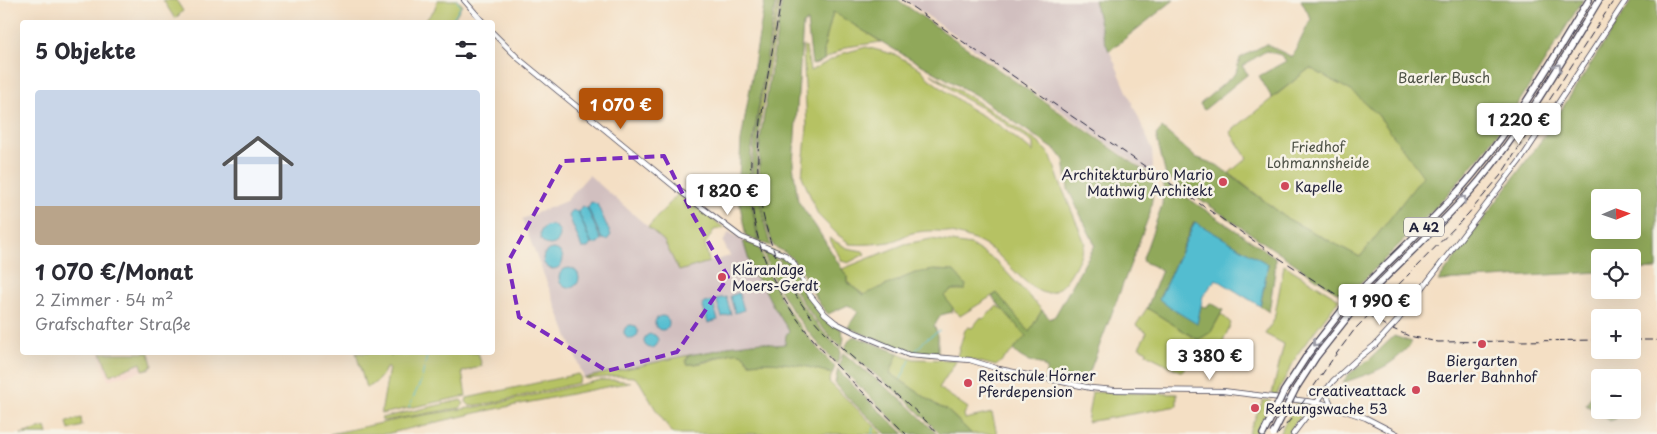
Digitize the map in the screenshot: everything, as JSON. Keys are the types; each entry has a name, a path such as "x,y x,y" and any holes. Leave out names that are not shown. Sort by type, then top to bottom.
{"highway":[{"name":"A 42","path":"1263,434 1284,391 1308,354 1343,309 1455,195 1489,154 1521,109 1590,0"},
{"name":"A 42","path":"1273,434 1296,388 1316,357 1350,314 1461,201 1497,158 1544,91 1600,0"}],"main road":[{"path":"1293,434 1342,372 1375,345 1398,320 1522,158 1626,0"},
{"path":"465,1 481,20"},
{"path":"495,35 519,58 692,201 741,237 786,254 793,262 810,295 825,314 836,323 854,332 909,355 958,358 1047,380 1091,388 1114,390 1214,390 1317,402 1374,422 1397,434"},
{"path":"1328,389 1328,398 1332,406"}],"highlighted area":[{"path":"664,156 693,215 728,277 677,352 607,371 519,317 508,262 563,161"}],"shaded area":[{"path":"905,0 1094,0 1103,36 1152,149 1153,167 1148,172"},
{"name":"Kläranlage Moers-Gerdt","path":"589,175 664,241 679,271 730,256 723,242 729,232 743,241 754,277 761,282 772,304 790,331 786,337 785,344 776,345 762,342 727,346 718,350 584,378 522,219 566,201"},
{"path":"100,355 150,355 153,365 150,369 108,380"}],"green space":[{"path":"163,0 176,0 183,11 175,19"},
{"path":"438,0 458,0 462,5 453,20 426,20 434,10"},
{"path":"765,0 776,0 751,154 751,200 758,241 746,237 740,205 739,177 741,141"},
{"path":"778,0 780,0 761,118 758,117"},
{"path":"782,0 898,0 1153,177 1154,186 1150,213 1088,376 1080,382 1045,376 1047,368 1043,367 1044,365 1027,360 1016,353 1013,350 1026,336 992,297 997,293 1029,332 1042,310 1050,319 1055,316 1095,245 1068,189 1064,160 1058,152 977,96 895,50 833,12 824,47 824,60 812,65 807,21 803,24 793,164 798,201 847,277 847,282 863,295 915,273 934,270 954,271 966,285 965,290 952,290 944,296 953,308 952,312 941,315 934,326 938,335 938,355 904,350 848,327 858,312 848,305 828,314 821,306 799,267 784,252 774,247 769,234 761,194 760,140"},
{"path":"1094,0 1174,0 1109,51 1103,36"},
{"name":"Baerler Busch","path":"1301,0 1583,0 1520,100 1479,158 1431,212 1345,298 1166,176 1156,135 1162,128 1195,157 1217,165 1288,219 1360,257 1423,176 1378,115 1353,92 1310,68 1272,98 1259,76 1286,61 1281,55 1266,51 1242,66 1248,74 1204,110 1200,104 1236,73 1240,58 1266,44 1292,57 1311,19"},
{"path":"1632,0 1657,0 1657,269 1641,270 1641,249 1591,249 1591,272 1438,281 1543,138"},
{"path":"833,11 881,42 846,47 824,60 824,47"},
{"path":"803,46 806,47 810,71 844,53 866,47 896,55 921,69 928,78 969,108 1000,126 1033,152 1033,143 987,111 963,98 931,74 978,102 1039,143 1051,156 1085,243 1075,267 1063,284 1049,293 1041,292 1028,284 987,246 970,238 952,233 938,231 920,232 909,234 890,242 875,244 849,244 838,235 818,215 802,176 807,127"},
{"name":"Friedhof Lohmannsheide","path":"1310,68 1354,92 1378,115 1424,176 1360,257 1288,219 1229,173 1247,158 1230,132"},
{"path":"758,117 761,118 757,166 758,182 766,230 771,246 760,242 754,211 752,180"},
{"path":"1164,182 1275,257 1275,271 1269,312 1260,306 1268,264 1194,222 1159,299 1197,323 1201,306 1207,307 1211,303 1223,310 1211,332 1198,340 1147,308 1162,270 1142,261 1162,205"},
{"path":"678,194 724,228 714,230 705,244 709,262 679,271 664,241 648,227"},
{"path":"829,238 847,248 863,251 865,254 848,263 842,261"},
{"path":"931,239 971,245 996,261 1042,310 1029,333 997,293 960,316 943,297 952,290 915,273 864,295 847,282 847,277 842,269 905,244"},
{"path":"743,241 759,247 773,282 789,312 835,367 832,374 792,364 750,363 742,354 738,353 687,364 686,360 689,355 718,350 727,346 762,342 776,345 785,344 786,335 789,331 761,282 754,277"},
{"path":"762,248 773,251 793,292 820,328 841,351 837,364 792,310 775,281"},
{"path":"776,252 787,258 792,264 804,290 822,316 841,329 844,338 842,348 812,316 796,292"},
{"path":"1284,265 1339,299 1299,352 1276,395 1272,394 1284,344 1265,334 1274,320"},
{"path":"997,306 1006,312 1027,338 996,366 957,356 965,330 968,327 972,328 981,317 983,319"},
{"path":"1147,308 1198,340 1211,332 1221,314 1231,323 1223,342 1231,349 1222,369 1197,354 1182,372 1146,354 1147,351 1139,347 1147,332 1136,325"},
{"path":"854,336 898,353 890,373 938,406 947,410 972,434 940,434 904,398 844,349"},
{"path":"1394,336 1412,342 1389,364 1342,383 1350,373 1369,360"},
{"path":"737,352 743,354 750,363 792,364 832,374 829,382 883,434 673,434 639,381 634,377 584,378 689,355 686,360 687,364 693,364"},
{"path":"843,353 908,405 937,434 907,434 839,366"},
{"path":"898,353 914,359 957,360 939,388 968,408 964,414 965,419 992,413 997,434 972,434 947,410 938,406 890,373"},
{"path":"102,355 150,355 152,365 150,368 143,370 141,363 110,375"},
{"path":"357,355 391,355 391,357 392,355 479,355 482,366 462,372 466,396 381,414 389,368 386,368 375,383 366,388"},
{"path":"838,369 904,434 886,434 846,396 835,383"},
{"path":"578,374 581,378 578,383 491,403 470,406 466,402 467,398"},
{"path":"601,380 631,382 476,413 386,434 330,434 405,418 489,405"},
{"path":"1092,392 1177,394 1177,406 1087,422"},
{"path":"1591,396 1591,408 1586,405"},
{"path":"461,400 464,404 460,408 383,421 381,418"},
{"path":"1263,400 1271,401 1256,434 1248,434"},
{"path":"1296,403 1306,404 1304,408 1306,410 1287,434 1279,434"},
{"path":"81,418 82,426 69,430 67,422"},
{"path":"46,427 48,434 21,434"}],"water":[{"path":"591,202 597,204 611,235 607,240 602,239 588,208"},
{"path":"582,206 587,208 601,240 598,244 592,244 578,211"},
{"path":"572,210 578,212 591,244 588,248 582,248 569,216"},
{"path":"1195,222 1268,264 1260,306 1216,279 1203,296 1197,324 1159,299"},
{"path":"546,225 554,225 560,231 560,239 554,245 546,245 540,239 540,231"},
{"path":"549,249 557,249 563,255 563,263 557,269 549,269 543,263 543,255"},
{"path":"565,268 573,268 579,274 579,282 573,288 565,288 559,282 559,274"},
{"path":"739,293 744,310 735,313 730,296"},
{"path":"726,297 731,314 722,317 716,299"},
{"path":"712,301 718,320 708,323 702,304"},
{"path":"659,316 665,316 669,323 665,330 659,330 655,326 655,320"},
{"path":"628,325 634,325 638,332 634,339 628,339 624,335 624,329"},
{"path":"648,334 654,334 658,341 654,348 648,348 644,344 644,338"}],"waterway":[{"path":"451,20 461,6 456,0"},
{"path":"915,352 926,339 939,331"},
{"path":"409,407 421,381 427,355"},
{"path":"901,379 910,360"},
{"path":"872,434 874,428"}],"railway":[{"path":"781,0 764,96 758,154 758,178 761,201 773,248 782,271 807,312 823,330 911,406 938,434"},
{"path":"902,0 1279,258 1386,326 1409,336 1438,342 1591,340"},
{"path":"1278,434 1292,418 1355,329 1468,214 1501,175 1614,0"},
{"path":"751,160 752,206 760,246 775,282 794,315 818,345 845,375 906,434"},
{"path":"1641,340 1657,340"}],"place":[{"name":"Architekturbüro Mario Mathwig Architekt","path":"1223,182"},
{"name":"Kapelle","path":"1285,186"},
{"name":"Kläranlage Moers-Gerdt","path":"722,277"},
{"name":"Biergarten Baerler Bahnhof","path":"1482,344"},
{"name":"Reitschule Hörner Pferdepension","path":"968,383"},
{"name":"creativeattack","path":"1416,390"},
{"name":"Rettungswache 53","path":"1255,408"}]}
